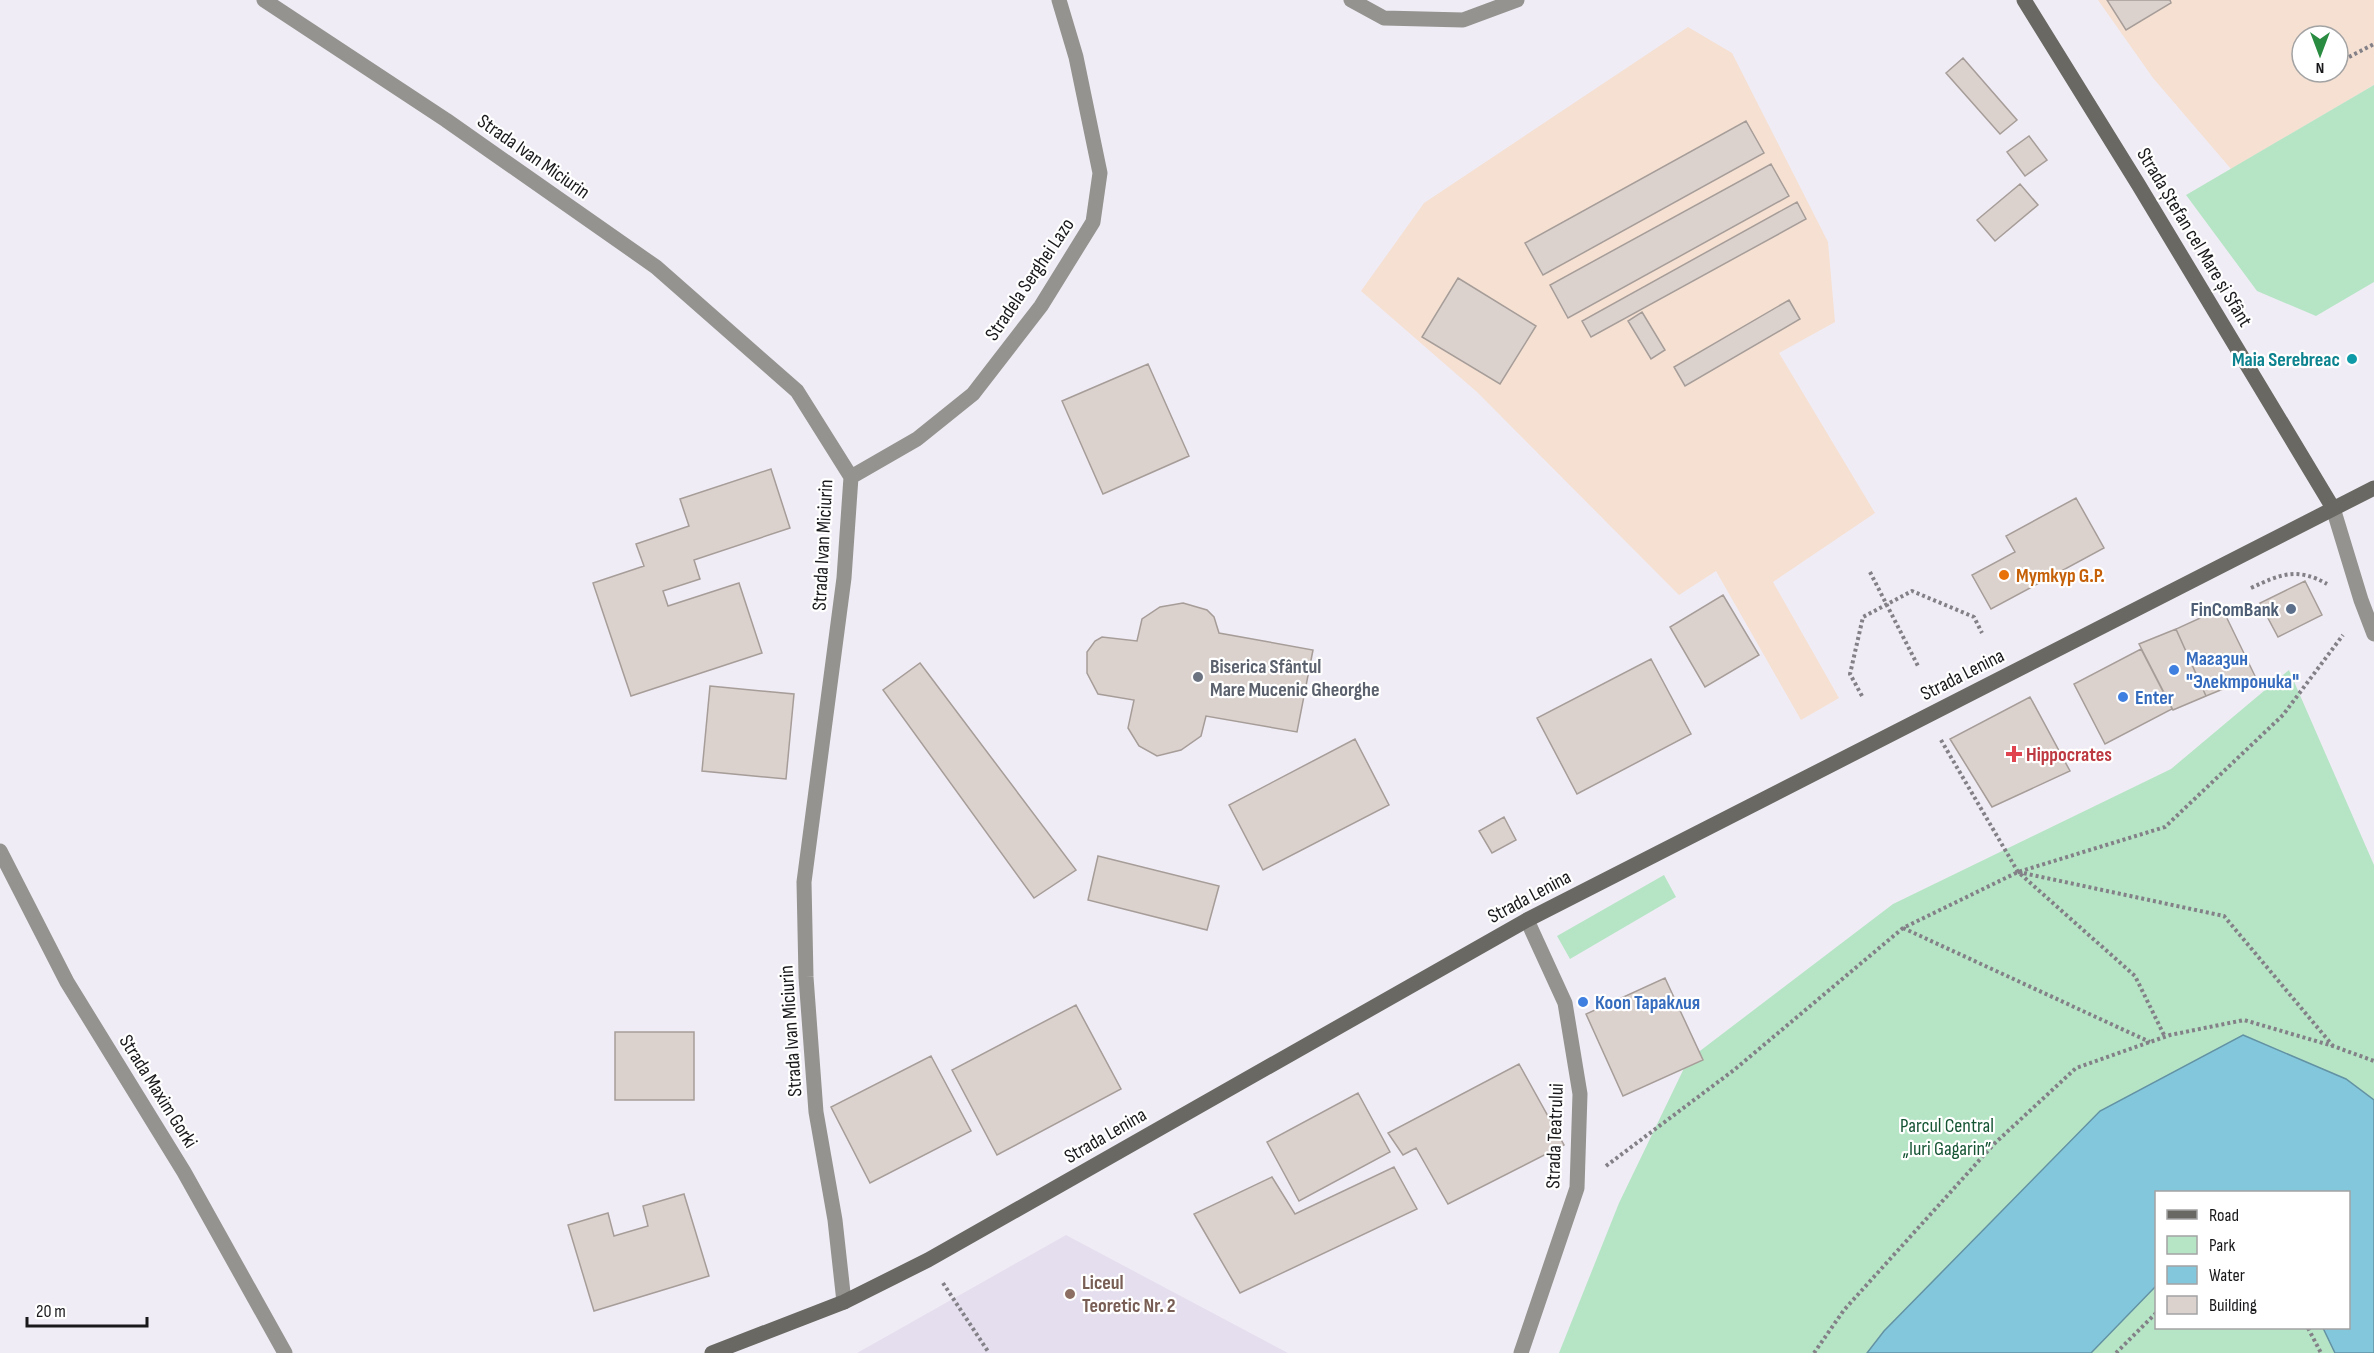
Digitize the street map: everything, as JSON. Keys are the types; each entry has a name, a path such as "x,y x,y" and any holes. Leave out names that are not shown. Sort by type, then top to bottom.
{"street":[{"name":"Strada Ivan Miciurin","path":"264,0 446,120 656,267 797,391 850,477 844,579 804,882 806,977 816,1112 835,1220 844,1302"},
{"name":"Stradela Serghei Lazo","path":"850,477 917,439 972,394 1041,306 1093,222 1100,173 1076,57 1059,0"},
{"path":"1351,0 1384,18 1463,20 1517,0"},
{"name":"Strada Ștefan cel Mare și Sfânt","path":"2024,0 2333,508 2361,600 2374,633"},
{"name":"Strada Lenina","path":"712,1353 844,1302 928,1260 1527,920 2374,488"},
{"name":"Strada Maxim Gorki","path":"0,850 67,982 184,1172 285,1353"},
{"name":"Strada Teatrului","path":"1521,1353 1577,1188 1580,1094 1565,1003 1527,920"}],"path":[{"path":"2350,56 2374,44"},
{"path":"1870,572 1918,666"},
{"path":"2251,588 2280,574 2311,575 2329,585"},
{"path":"1862,696 1850,674 1863,617 1912,591 1974,617 1982,633"},
{"path":"1577,1188 1734,1070 1903,928 2018,872 2165,827 2283,715 2340,640 2361,600"},
{"path":"1941,740 2018,872 2135,976 2165,1037"},
{"path":"2018,872 2224,916 2333,1046"},
{"path":"1903,928 2150,1042"},
{"path":"1814,1353 1844,1310 1994,1144 2076,1068 2165,1037 2244,1020 2374,1060"},
{"path":"928,1260 988,1353"},
{"path":"2116,1353 2155,1315"},
{"path":"2308,1329 2320,1353"}],"shaded area":[{"path":"2098,0 2374,0 2374,85 2231,169 2153,78"},
{"path":"1688,27 1732,53 1828,242 1835,322 1779,353 1875,513 1773,582 1839,698 1801,720 1716,571 1679,595 1477,392 1361,291 1424,203"},
{"name":"Liceul Teoretic Nr. 2","path":"1066,1235 1288,1353 857,1353"}],"green space":[{"path":"2374,85 2374,282 2316,316 2257,291 2186,195"},
{"name":"Parcul Central „Iuri Gagarin”","path":"2289,670 2374,865 2374,1353 1559,1353 1619,1203 1688,1060 1893,904 2171,769"},
{"path":"1664,875 1676,897 1570,959 1557,936"}],"water":[{"path":"2243,1035 2346,1079 2374,1100 2374,1353 2335,1353 2323,1329 2350,1329 2350,1191 2155,1191 2155,1287 2091,1353 1867,1353 1884,1331 2100,1111"}],"building":[{"path":"2107,0 2170,0 2171,3 2126,30"},
{"path":"1963,58 2017,120 2000,134 1946,73"},
{"path":"1746,121 1764,153 1543,275 1525,243"},
{"path":"2029,136 2047,160 2025,176 2007,152"},
{"path":"1771,164 1789,196 1568,318 1550,285"},
{"path":"2020,184 2038,205 1995,241 1977,220"},
{"path":"1797,202 1806,219 1591,337 1582,321"},
{"path":"1458,278 1536,326 1500,384 1422,337"},
{"path":"1789,300 1800,319 1685,386 1674,367"},
{"path":"1642,312 1665,350 1651,359 1628,321"},
{"path":"1148,364 1189,456 1103,494 1062,401"},
{"path":"771,469 790,528 694,560 700,579 663,591 668,606 739,583 762,653 631,696 593,583 644,566 636,544 689,526 680,499"},
{"path":"2076,498 2104,548 1991,609 1972,575 2015,552 2006,536"},
{"name":"FinComBank","path":"2305,581 2322,615 2278,637 2260,603"},
{"path":"1723,595 1759,655 1705,687 1670,627"},
{"name":"Biserica Sfântul Mare Mucenic Gheorghe","path":"1183,603 1207,610 1214,617 1219,633 1313,650 1297,732 1206,716 1201,736 1181,750 1157,756 1139,746 1128,728 1134,700 1098,694 1087,673 1087,652 1095,641 1102,637 1137,641 1142,619 1160,607"},
{"path":"2222,608 2255,676 2206,696 2176,629"},
{"name":"Магазин \"Электроника\"","path":"2176,629 2206,696 2173,710 2139,644"},
{"name":"Enter","path":"2141,649 2172,709 2105,744 2074,684"},
{"path":"1651,659 1691,734 1577,794 1537,718"},
{"path":"920,663 1076,870 1034,898 883,690"},
{"path":"710,686 794,694 786,779 702,771"},
{"path":"2030,697 2070,771 1992,807 1950,739"},
{"path":"1355,739 1389,805 1263,870 1229,805"},
{"path":"1504,817 1516,840 1492,853 1479,831"},
{"path":"1098,856 1219,886 1207,930 1088,900"},
{"path":"1665,978 1703,1060 1623,1096 1586,1014"},
{"path":"1076,1005 1121,1089 997,1155 952,1070"},
{"path":"615,1032 694,1032 694,1100 615,1100"},
{"path":"931,1056 971,1131 870,1183 831,1107"},
{"path":"1519,1064 1564,1145 1448,1204 1416,1148 1403,1155 1388,1133"},
{"path":"1358,1093 1390,1152 1299,1201 1267,1142"},
{"path":"1394,1167 1417,1209 1240,1293 1194,1214 1272,1177 1295,1214"},
{"path":"684,1194 709,1276 594,1311 568,1225 608,1213 614,1236 648,1226 643,1206"}],"place":[{"name":"Maia Serebreac","path":"2352,359"},
{"name":"Муткур G.P.","path":"2004,575"},
{"name":"FinComBank","path":"2291,609"},
{"name":"Магазин \"Электроника\"","path":"2174,670"},
{"name":"Biserica Sfântul Mare Mucenic Gheorghe","path":"1198,677"},
{"name":"Enter","path":"2123,697"},
{"name":"Hippocrates","path":"2014,754"},
{"name":"Кооп Тараклия","path":"1583,1002"},
{"name":"Liceul Teoretic Nr. 2","path":"1070,1294"}]}
